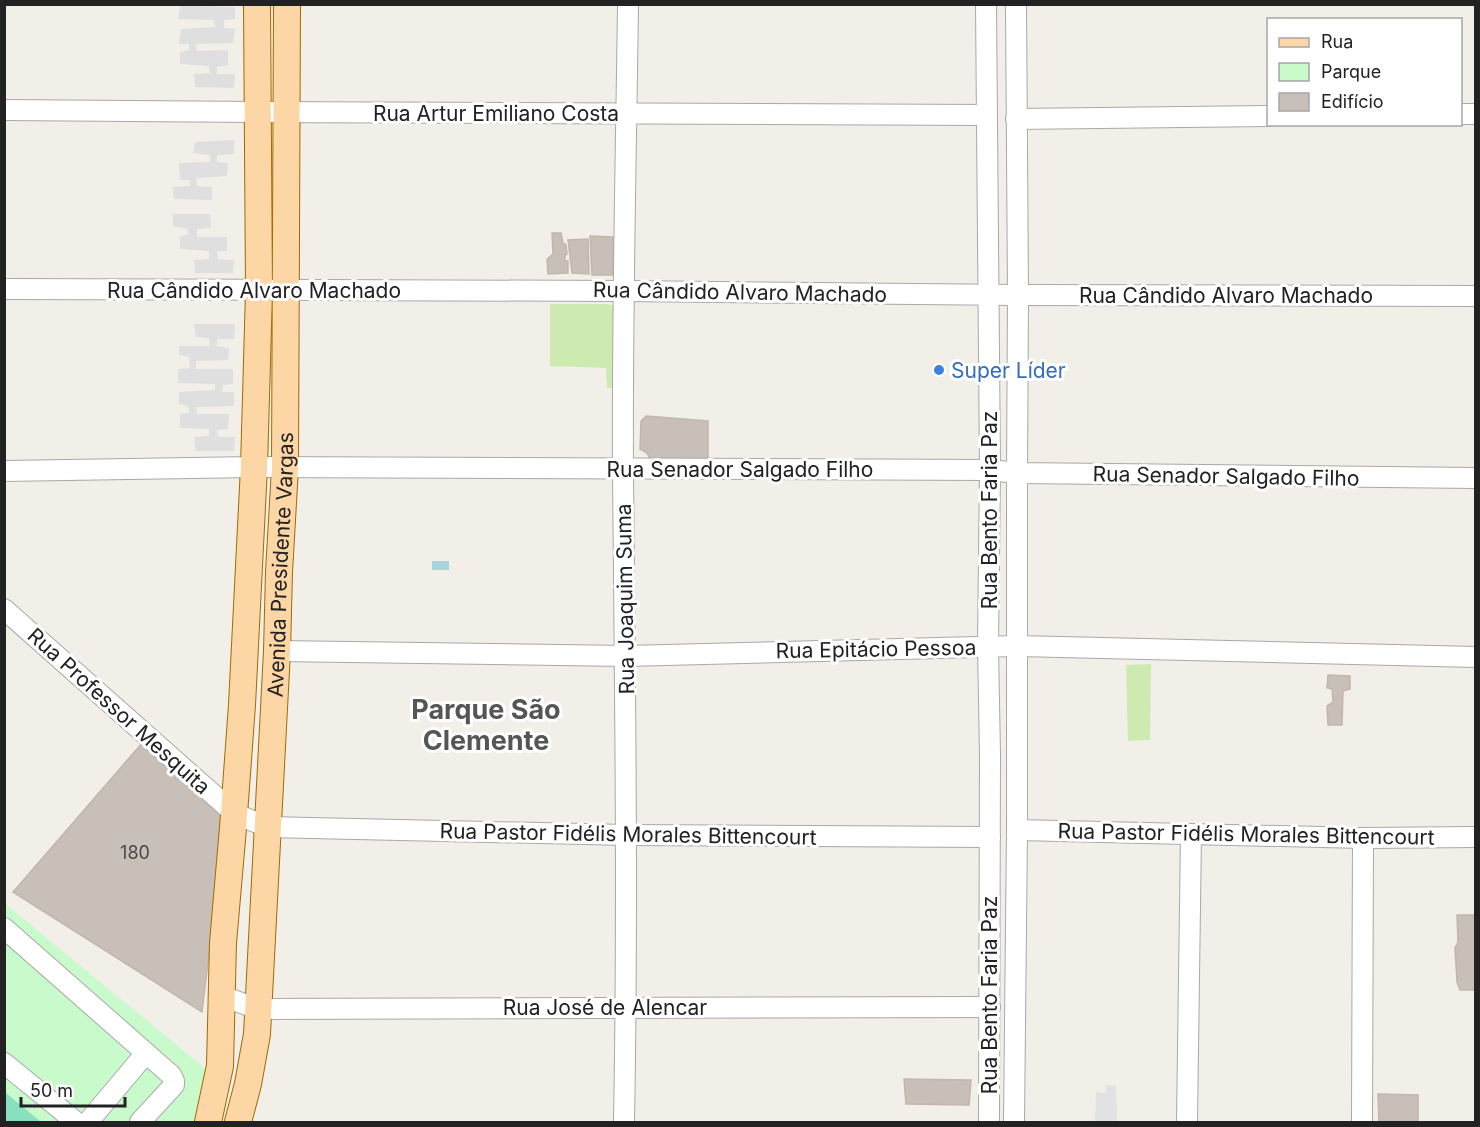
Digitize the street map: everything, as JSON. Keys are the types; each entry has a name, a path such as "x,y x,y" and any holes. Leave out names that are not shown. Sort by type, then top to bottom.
{"main road":[{"name":"Avenida Presidente Vargas","path":"208,1122 220,1066 223,943 242,705 254,467 259,291 257,4"},
{"name":"Avenida Presidente Vargas","path":"238,1122 257,1034 277,651 285,468 287,4"}],"street":[{"name":"Rua Joaquim Suma","path":"624,1122 627,835 623,469 628,4"},
{"name":"Rua Bento Faria Paz","path":"986,4 990,470 989,1122"},
{"name":"Rua Bento Faria Paz","path":"1014,1122 1018,295 1016,4"},
{"name":"Rua Artur Emiliano Costa","path":"4,110 987,115"},
{"path":"1016,119 1267,116"},
{"name":"Rua Cândido Alvaro Machado","path":"4,289 1476,296"},
{"name":"Rua Senador Salgado Filho","path":"4,471 254,467 990,470 1017,473 1476,478"},
{"name":"Rua Professor Mesquita","path":"4,609 234,813 267,827"},
{"name":"Rua Epitácio Pessoa","path":"277,651 626,656 1017,646 1476,657"},
{"name":"Rua Pastor Fidélis Morales Bittencourt","path":"267,827 627,835 990,837"},
{"name":"Rua Pastor Fidélis Morales Bittencourt","path":"1017,830 1363,838 1476,837"},
{"path":"1187,1122 1191,834"},
{"path":"1362,1122 1363,838"},
{"path":"4,928 171,1075 174,1086 140,1122"},
{"name":"Rua José de Alencar","path":"222,996 258,1009 990,1007"},
{"path":"88,1122 146,1053"},
{"path":"4,1063 76,1122"}],"shaded area":[{"path":"196,4 197,6 235,7 235,19 224,20 224,28 235,29 233,43 196,44 197,51 228,50 228,65 217,67 217,74 235,74 234,88 195,87 194,74 210,73 209,66 180,64 180,52 189,50 189,44 179,44 181,29 215,27 214,20 178,19 180,6"},
{"path":"234,140 234,154 217,155 217,162 228,163 227,176 196,178 197,186 212,187 212,200 174,199 172,187 190,186 190,180 180,180 179,163 210,162 210,155 193,153 195,142"},
{"path":"173,214 210,214 211,228 197,229 197,237 227,237 227,251 217,251 218,259 234,260 233,273 195,273 194,260 209,259 209,251 180,249 180,236 189,235 187,229 173,226"},
{"path":"194,324 235,324 234,339 217,339 217,346 229,348 228,360 196,361 196,369 233,369 233,384 223,385 222,392 234,392 234,406 196,407 197,414 229,414 228,429 217,430 218,437 235,437 234,451 196,451 194,437 209,436 209,429 180,428 180,414 189,413 188,406 179,404 179,392 215,390 215,384 178,383 178,369 190,368 189,357 179,355 179,346 210,346 209,338 196,337"},
{"path":"1106,1085 1116,1086 1117,1122 1095,1122 1096,1092 1106,1093"}],"green space":[{"path":"550,304 615,306 616,388 607,388 606,368 550,366"},
{"path":"1151,664 1150,740 1128,741 1126,665"},
{"path":"4,903 207,1070 194,1122 5,1122"},
{"path":"5,1092 41,1122 5,1122"}],"water":[{"path":"432,561 449,561 449,570 432,570"}],"building":[{"path":"552,233 561,233 563,243 566,245 565,261 568,261 568,273 548,274 547,259 553,254"},
{"path":"590,236 613,237 613,275 592,275"},
{"path":"588,239 589,274 572,273 568,240"},
{"path":"646,416 708,421 708,459 650,459 647,453 640,449 641,421"},
{"path":"1328,675 1350,676 1350,689 1343,691 1342,725 1328,725 1327,706 1333,702 1332,689 1327,688"},
{"path":"143,742 226,812 202,1012 13,892"},
{"path":"1457,915 1476,915 1476,990 1460,990 1457,982 1455,948 1458,942"},
{"path":"904,1079 971,1080 969,1105 906,1104"},
{"path":"1378,1094 1418,1095 1418,1122 1379,1122"}],"place":[{"name":"Super Líder","path":"939,370"}],"district":[{"name":"Parque São Clemente","path":"486,724"}]}
